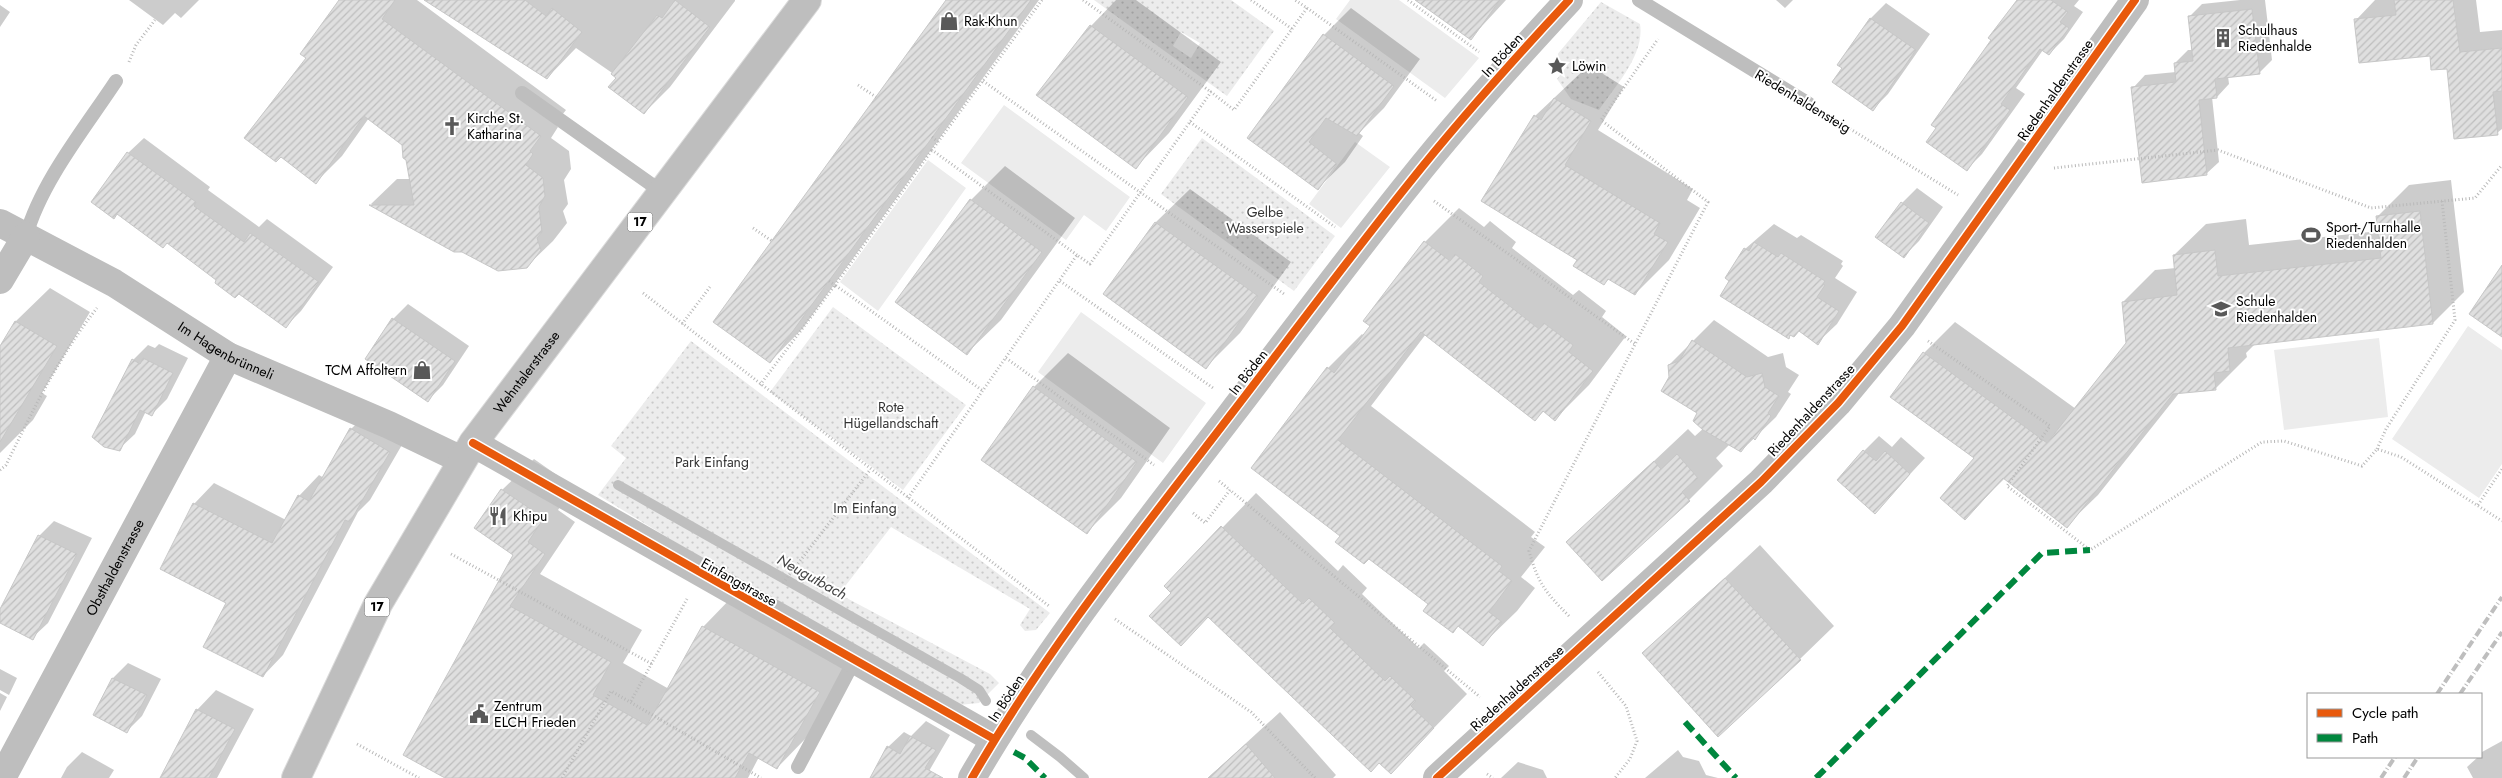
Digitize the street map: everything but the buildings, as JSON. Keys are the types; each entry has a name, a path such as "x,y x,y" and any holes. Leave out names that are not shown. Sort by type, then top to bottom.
{"street":[{"name":"Wehntalerstrasse","path":"296,778 378,604 467,452 807,0"},
{"name":"In Böden","path":"972,778 994,739 1087,602 1410,182 1506,68 1569,0"},
{"name":"Riedenhaldenstrasse","path":"1437,778 1761,482 1838,403 1902,326 2136,0"},
{"name":"Im Hagenbrünneli","path":"0,222 114,283 228,356 389,425 467,452"},
{"path":"0,280 26,236"},
{"name":"Obsthaldenstrasse","path":"2,778 228,356"},
{"name":"Einfangstrasse","path":"467,452 701,575 994,739"}],"lane":[{"name":"Riedenhaldensteig","path":"1639,0 1809,104"},
{"path":"26,236 32,213 43,192 116,81"},
{"path":"522,93 662,192"},
{"path":"798,767 854,661"}],"path":[{"path":"760,385 1042,0"},
{"path":"1083,0 1234,110 1307,8"},
{"path":"1252,0 1292,29"},
{"path":"1295,0 1444,107"},
{"path":"1408,0 1480,52"},
{"path":"116,81 134,56 136,45 155,20"},
{"path":"1572,619 1548,595 1537,578 1529,551 1708,202 1601,120 1671,20"},
{"path":"983,81 1285,294"},
{"path":"858,85 876,97"},
{"path":"932,150 1090,264 1211,92"},
{"path":"1190,122 1335,228"},
{"path":"932,137 938,142"},
{"path":"2048,168 2218,150 2371,208 2476,198 2502,165"},
{"path":"1431,199 1635,344"},
{"path":"1927,340 2050,426 2007,486 2090,550 2262,442 2284,441 2362,466 2378,449 2386,429 2454,320 2442,201"},
{"path":"753,228 772,241"},
{"path":"908,498 1077,255"},
{"path":"829,281 983,391"},
{"path":"1060,281 1206,384"},
{"path":"682,324 710,287"},
{"path":"643,293 1055,611"},
{"path":"0,470 6,465 48,381 80,330 101,304"},
{"path":"1006,358 1155,465"},
{"path":"2378,449 2400,457 2502,521"},
{"path":"2478,505 2502,469"},
{"path":"798,564 870,470"},
{"path":"1213,476 1483,700"},
{"path":"1188,509 1205,523 1230,490"},
{"path":"451,554 652,664"},
{"path":"631,701 701,575"},
{"path":"1108,614 1251,712 1315,778"},
{"path":"1593,666 1626,706 1638,741 1630,758 1615,778"},
{"path":"562,778 611,691 761,778"},
{"path":"357,744 419,778"}],"green space":[{"path":"1094,0 1231,0 1274,31 1227,96","holes":["1181,32 1200,43 1191,58 1173,46"]},
{"path":"1350,0 1399,0 1479,58 1445,98 1336,19"},
{"path":"1601,2 1640,24 1640,36 1638,47 1627,70 1599,110 1571,99 1557,79 1567,66 1556,56"},
{"path":"1004,105 1130,197 1106,231 1084,215 1066,240 961,163"},
{"name":"Gelbe Wasserspiele","path":"1202,138 1335,236 1294,291 1161,194"},
{"path":"1355,142 1390,167 1341,228 1309,204"},
{"path":"928,160 966,188 878,311 840,282"},
{"name":"Rote Hügellandschaft","path":"833,307 966,405 903,490 770,392"},
{"path":"1081,312 1206,403 1163,463 1038,372"},
{"path":"2468,326 2502,350 2502,464 2479,498 2392,439"},
{"path":"2379,338 2388,417 2284,430 2274,350"},
{"name":"Park Einfang","path":"691,341 1050,613 1036,630 1025,631 1020,625 1030,609 891,527 839,594 990,674 999,683 979,703 959,705 770,600 598,495 626,458 611,446"}],"waterway":[{"name":"Neugutbach","path":"618,485 960,678 979,690 986,701"},
{"name":"Neugutbach","path":"1031,735 1084,778"}],"railway":[{"path":"2438,693 2502,597"},
{"path":"2461,693 2502,632"},
{"path":"2381,778 2394,758"},
{"path":"2404,778 2417,758"}],"marked path":[{"path":"1816,778 2042,553 2090,550"},
{"path":"1685,722 1736,778"},
{"path":"1014,752 1025,758 1045,778"}],"cycle path":[{"path":"972,778 1031,683 1096,591 1342,268 1448,135 1569,0"},
{"path":"1437,778 1761,482 1838,403 1902,326 2135,0"},
{"path":"473,443 994,739"}],"place":[{"name":"Rak-Khun","path":"949,21"},
{"name":"Schulhaus Riedenhalde","path":"2223,38"},
{"name":"Löwin","path":"1557,66"},
{"name":"Kirche St. Katharina","path":"452,126"},
{"name":"Sport-/Turnhalle Riedenhalden","path":"2311,235"},
{"name":"Schule Riedenhalden","path":"2221,309"},
{"name":"TCM Affoltern","path":"422,370"},
{"name":"Khipu","path":"498,516"},
{"name":"Zentrum ELCH Frieden","path":"479,714"}],"park label":[{"name":"Im Einfang","path":"865,508"}]}
